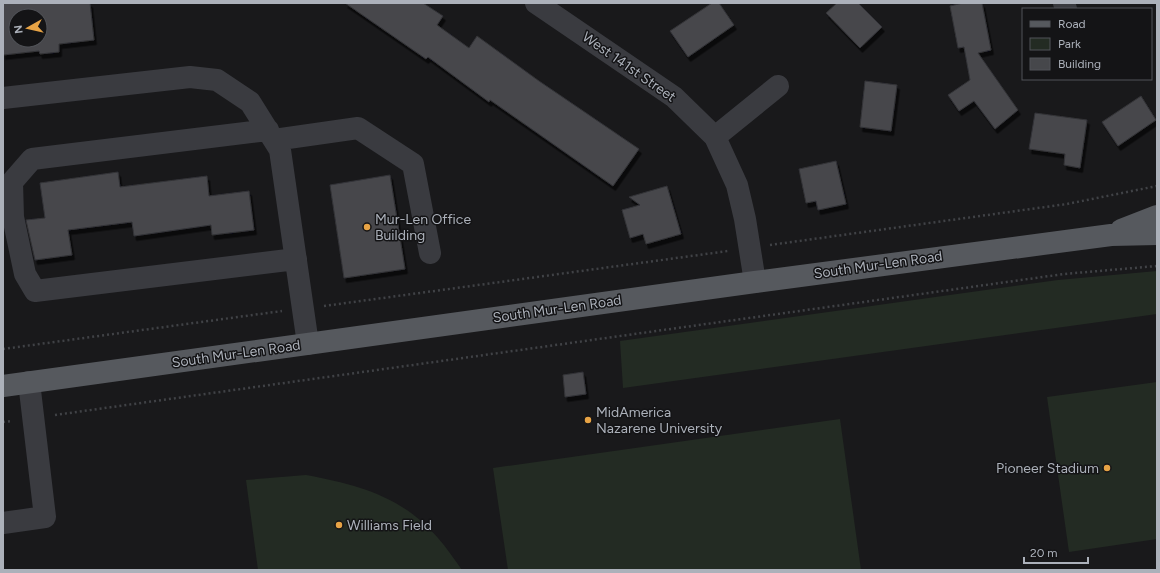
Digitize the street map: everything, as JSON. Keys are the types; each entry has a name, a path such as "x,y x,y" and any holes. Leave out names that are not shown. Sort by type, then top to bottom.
{"main road":[{"name":"South Mur-Len Road","path":"1111,234 1157,216"},
{"name":"South Mur-Len Road","path":"3,386 1111,234 1157,234"}],"street":[{"name":"West 141st Street","path":"536,3 674,97 715,137 737,185 745,219 755,282"},
{"path":"3,98 190,77 217,80 250,102 280,150 308,344"},
{"path":"715,137 778,86"},
{"path":"296,259 35,291 25,274 13,217 12,182 32,159 271,135 358,128 413,164 430,253"},
{"path":"3,523 45,517 29,382"}],"path":[{"path":"3,349 1067,204 1157,186"},
{"path":"3,422 1064,274 1157,266"}],"green space":[{"path":"1157,271 1157,314 623,388 620,341 1058,280"},
{"name":"Pioneer Stadium","path":"1157,382 1157,539 1069,552 1047,397"},
{"path":"840,419 861,570 508,570 493,468"},
{"name":"Williams Field","path":"306,475 361,488 394,502 410,512 424,524 441,542 462,570 258,570 246,480"}],"building":[{"path":"3,3 90,3 94,40 59,44 59,52 40,54 39,51 3,55"},
{"path":"345,3 423,3 443,16 437,25 469,48 477,36 539,81 639,149 613,186 490,100 489,102 428,57 426,59"},
{"path":"712,3 719,3 734,25 688,57 670,31"},
{"path":"837,3 858,3 882,27 860,48 826,13"},
{"path":"963,3 982,3 991,50 978,53 1018,110 995,129 974,101 959,111 948,95 970,80 964,47 958,48 950,6"},
{"path":"865,81 897,85 891,131 860,127"},
{"path":"1141,96 1156,120 1118,146 1102,122"},
{"path":"1035,113 1087,120 1080,168 1064,165 1065,154 1029,149"},
{"path":"836,161 846,204 818,210 816,201 806,203 799,169"},
{"path":"118,172 120,187 207,176 209,196 249,191 254,230 212,235 211,225 134,236 132,222 68,230 72,255 35,260 26,220 45,218 40,183"},
{"name":"Mur-Len Office Building","path":"390,175 405,269 344,278 330,185"},
{"path":"667,186 681,234 646,244 643,234 630,238 622,210 640,205 629,197"},
{"path":"583,372 586,394 565,397 563,375"}],"place":[{"name":"Mur-Len Office Building","path":"367,227"},
{"name":"MidAmerica Nazarene University","path":"588,420"},
{"name":"Pioneer Stadium","path":"1107,468"},
{"name":"Williams Field","path":"339,525"}]}
